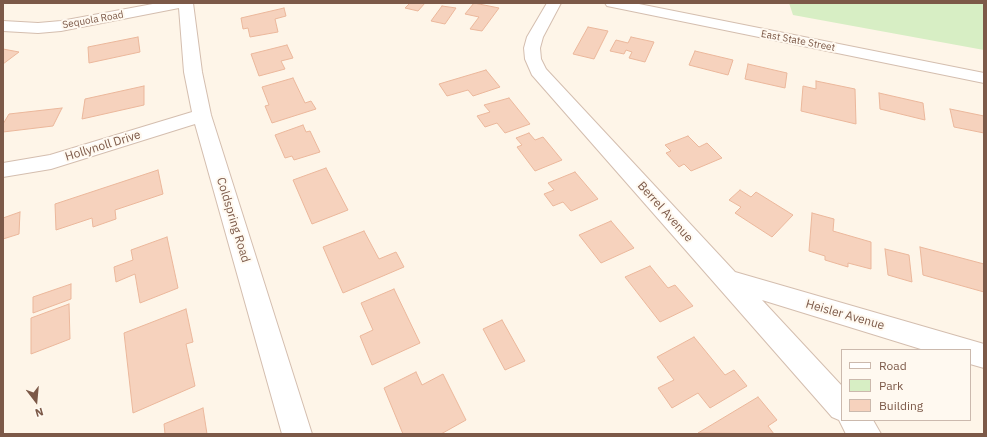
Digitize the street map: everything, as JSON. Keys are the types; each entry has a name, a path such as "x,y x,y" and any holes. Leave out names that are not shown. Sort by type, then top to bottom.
{"street":[{"name":"Sequola Road","path":"3,26 38,28 62,26 182,3"},
{"name":"Coldspring Road","path":"186,3 193,72 202,115 297,434"},
{"name":"Berrel Avenue","path":"554,3 535,37 532,48 533,59 538,71 841,407"},
{"name":"East State Street","path":"612,3 984,78"},
{"name":"Hollynoll Drive","path":"3,170 51,162 202,115"},
{"name":"Heisler Avenue","path":"725,279 961,349"},
{"path":"971,352 984,356"},
{"path":"854,421 866,434"}],"green space":[{"path":"789,3 984,3 984,50 793,15"}],"building":[{"path":"410,3 425,3 418,11 405,8"},
{"path":"474,3 499,8 482,31 470,29 479,17 465,14"},
{"path":"442,6 456,8 445,24 431,21"},
{"path":"284,8 286,16 275,19 278,32 250,37 248,28 243,29 241,18"},
{"path":"588,27 608,31 594,59 573,54"},
{"path":"138,37 140,52 89,63 88,47"},
{"path":"631,37 654,42 645,62 629,58 632,52 626,50 624,54 610,51 616,40 628,43"},
{"path":"287,45 293,58 281,61 285,69 259,76 251,54"},
{"path":"3,49 19,52 3,64"},
{"path":"695,51 733,60 728,75 689,65"},
{"path":"748,64 787,73 785,88 745,79"},
{"path":"486,70 500,87 473,96 468,90 447,96 439,84"},
{"path":"293,78 305,103 311,101 316,109 272,123 265,106 269,105 262,87"},
{"path":"816,81 855,89 856,124 801,111 803,86 816,89"},
{"path":"144,86 144,105 82,119 85,99"},
{"path":"879,93 923,103 925,120 880,109"},
{"path":"509,98 530,124 505,133 497,123 485,127 477,116 490,112 484,105"},
{"path":"62,108 53,126 3,132 3,124 9,114"},
{"path":"950,109 984,116 984,133 954,127"},
{"path":"303,125 306,132 310,131 320,152 294,160 292,156 285,158 275,135"},
{"path":"529,133 535,140 543,137 562,160 535,171 517,147 522,145 516,138"},
{"path":"688,136 699,147 707,143 722,158 691,171 684,164 679,167 666,153 671,151 665,145"},
{"path":"326,168 348,210 312,224 293,180"},
{"path":"158,170 163,194 115,210 116,219 93,227 92,218 56,230 55,204"},
{"path":"575,172 598,199 571,211 563,202 553,206 544,194 554,190 548,183"},
{"path":"740,190 751,197 756,192 793,215 772,237 735,213 741,207 729,200"},
{"path":"20,212 19,234 3,239 3,218"},
{"path":"812,213 834,219 833,231 871,242 871,269 848,263 848,267 825,260 825,256 809,251"},
{"path":"611,221 634,248 601,263 579,235"},
{"path":"364,231 379,259 396,252 404,267 343,293 323,247"},
{"path":"167,237 178,288 140,303 135,274 116,282 114,267 133,260 131,250"},
{"path":"920,247 984,264 984,292 923,275"},
{"path":"885,249 909,255 912,282 888,275"},
{"path":"650,266 668,288 675,285 693,306 660,322 625,277"},
{"path":"71,284 71,299 33,313 33,297"},
{"path":"394,289 420,343 372,365 360,336 373,330 361,303"},
{"path":"69,304 70,339 31,354 31,318"},
{"path":"186,309 193,342 186,344 195,386 133,413 124,333"},
{"path":"502,320 525,361 505,370 483,329"},
{"path":"694,337 725,375 734,370 747,386 710,408 698,393 672,408 658,388 674,380 657,357"},
{"path":"416,372 422,385 443,374 466,420 441,434 403,434 384,388"},
{"path":"758,397 777,420 768,426 774,434 698,433"},
{"path":"203,408 207,434 165,434 164,424"}]}
